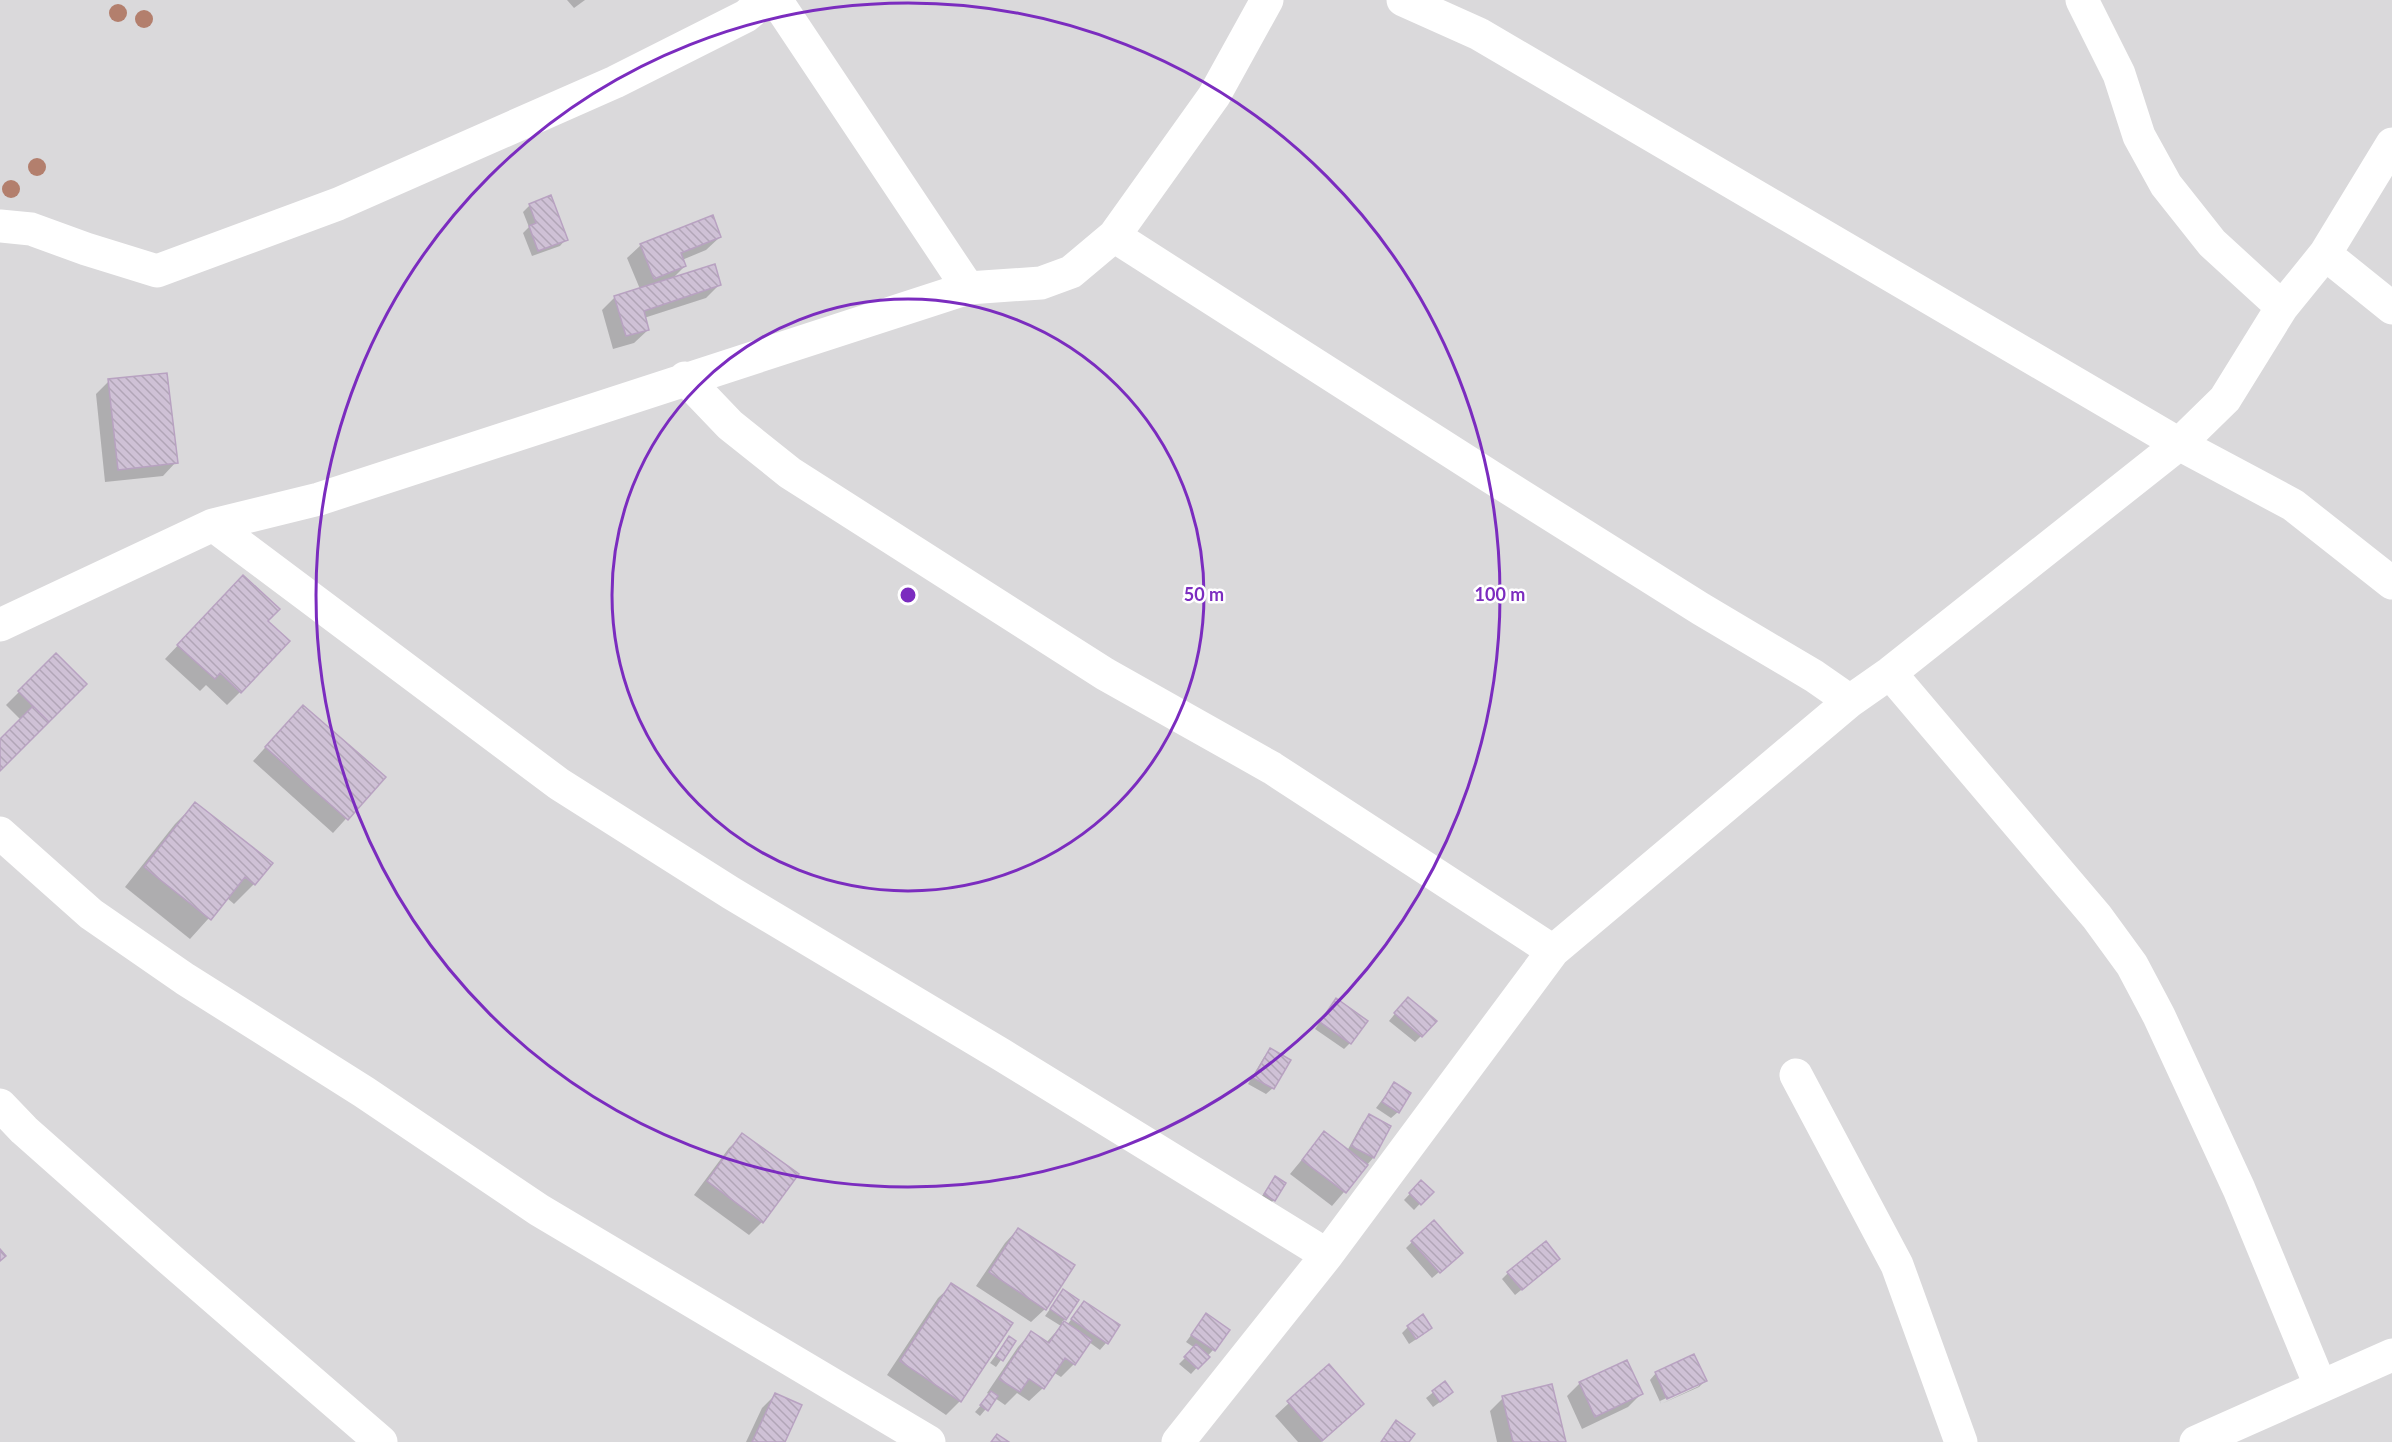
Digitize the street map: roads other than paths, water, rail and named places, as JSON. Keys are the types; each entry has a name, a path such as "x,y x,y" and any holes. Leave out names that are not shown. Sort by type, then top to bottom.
{"street":[{"path":"0,226 31,229 157,271 338,204 604,87 746,16 765,0"},
{"path":"776,0 968,288"},
{"path":"0,625 213,525 319,499 685,378 968,288 1041,283 1071,272 1114,236 1214,96 1267,0"},
{"path":"1403,0 1479,34 2178,444 2293,505 2392,583"},
{"path":"2082,0 2119,74 2139,136 2166,185 2212,243 2282,307"},
{"path":"1178,1442 1327,1255 1552,951 1850,701 1890,673 2178,444 2225,399 2282,307 2325,254 2392,144"},
{"path":"1114,236 1491,477 1701,609 1814,676 1850,701"},
{"path":"2325,254 2392,308"},
{"path":"685,378 730,425 790,473 1105,674 1272,768 1552,951"},
{"path":"213,525 559,784 731,893 1002,1055 1327,1255"},
{"path":"1890,673 2097,917 2132,965 2159,1016 2239,1188 2320,1385"},
{"path":"0,833 91,914 185,979 363,1092 539,1210 929,1442"},
{"path":"1796,1075 1897,1265 1961,1442"},
{"path":"0,1105 24,1130 165,1255 381,1442"},
{"path":"2196,1442 2392,1355"}]}
